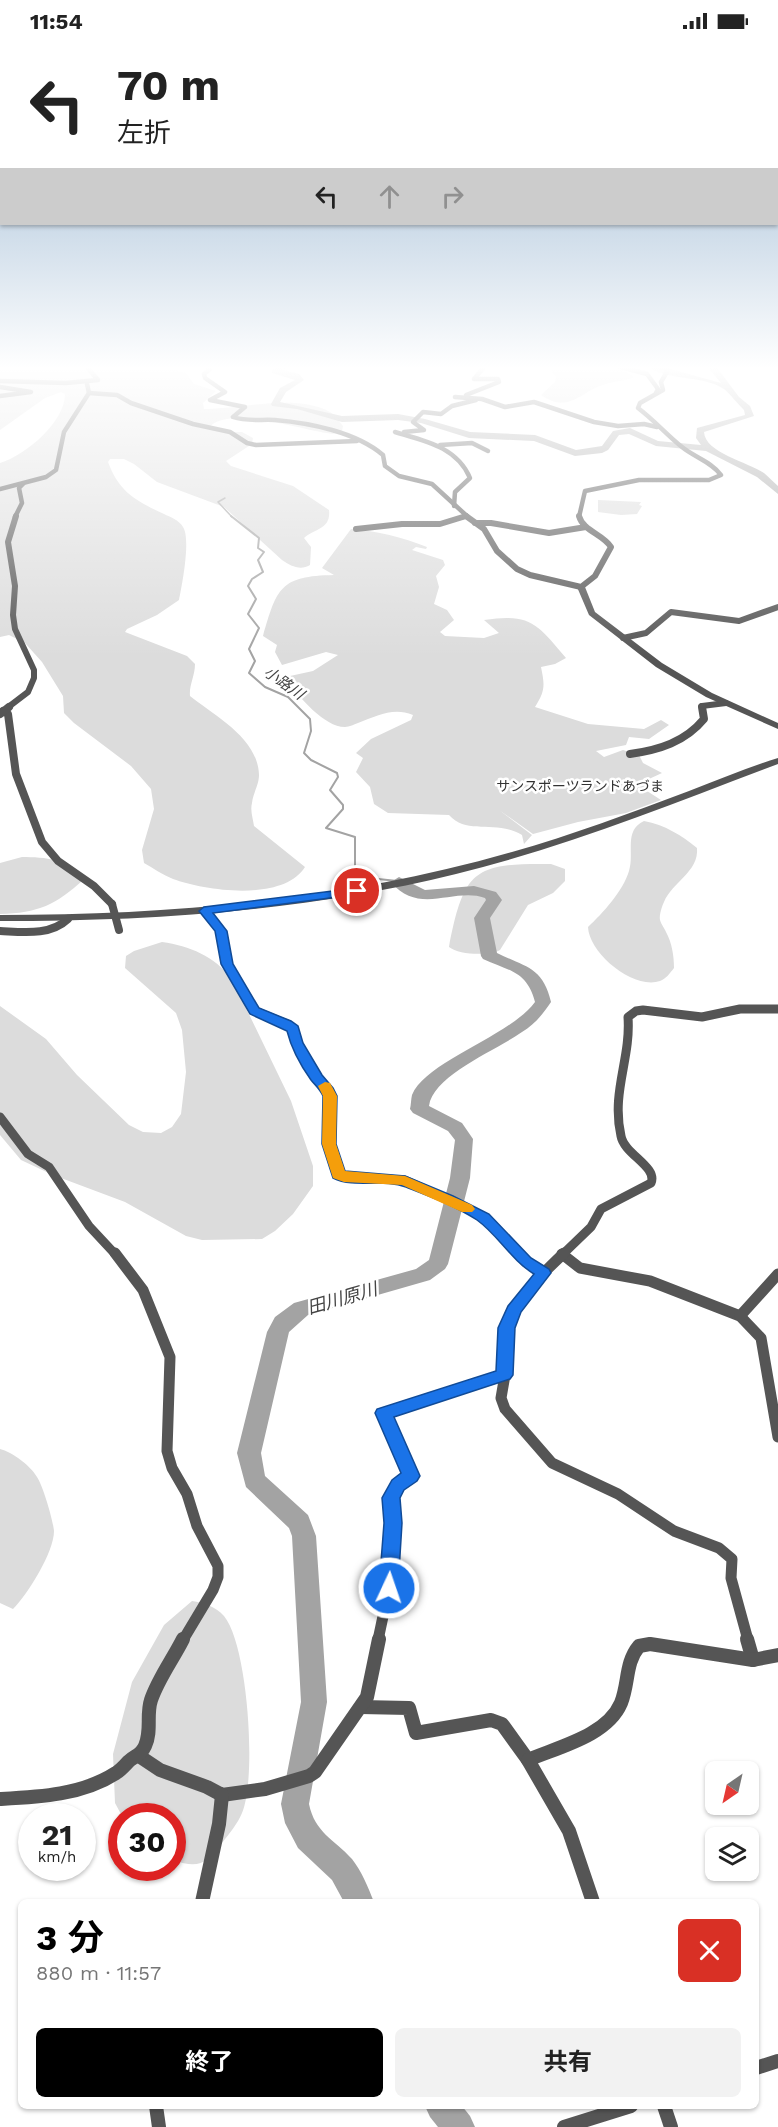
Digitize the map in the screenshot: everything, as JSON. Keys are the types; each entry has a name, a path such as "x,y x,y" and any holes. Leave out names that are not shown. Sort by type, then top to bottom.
{"street":[{"path":"0,489 46,477 56,470 58,462"},
{"path":"384,462 393,473 432,484 454,506 486,532 497,551 517,568 530,575 581,586 587,585 594,576 611,547 603,536 586,527 580,519 579,512 584,503 584,493 591,488 639,480 709,480 721,475 709,462"},
{"path":"454,506 455,492 470,478 465,466 461,462"},
{"path":"2,712 28,692 34,678 34,670 15,629 14,573 8,542 11,526 22,503 19,488 22,484"},
{"path":"356,529 378,529 404,524 440,525 466,516"},
{"path":"475,523 491,523 549,534 586,527"},
{"path":"581,586 592,613 676,676 726,703 778,726"},
{"path":"623,638 648,632 671,612 739,621 778,608"},
{"path":"630,754 658,749 686,736 699,727 704,719 702,706 726,703"},
{"path":"2,712 8,714 10,752 19,785 28,802 34,829 42,844 68,869 105,894 112,904 119,930"},
{"path":"0,918 68,919 204,911 357,891 412,880 515,855 557,842 778,761"},
{"path":"204,911 221,931 227,964 255,1011 287,1024 293,1029 297,1043 316,1077 327,1088 330,1096 329,1144 338,1174 344,1177 405,1180 453,1202 483,1217 526,1262 543,1273"},
{"path":"0,931 49,929 64,924 68,919"},
{"path":"753,1660 731,1578 732,1559 719,1548 674,1531 618,1494 552,1463 506,1409 501,1398 507,1328 514,1310 543,1273 591,1227 597,1214 605,1206 643,1189 651,1183 653,1178 651,1172 627,1150 621,1139 616,1107 629,1032 628,1017 631,1013 643,1010 712,1016 740,1009 778,1009"},
{"path":"0,1117 28,1154 49,1167 89,1226 117,1256 143,1290 170,1357 167,1451 172,1468 187,1494 196,1526 218,1566 218,1577 213,1590 187,1632 151,1700 147,1738 139,1756 117,1773 85,1788 39,1797 0,1799"},
{"path":"562,1254 568,1257 573,1265 580,1268 650,1281 740,1316 761,1338 778,1437"},
{"path":"740,1316 778,1274"},
{"path":"139,1756 160,1770 207,1787 222,1795 265,1789 299,1779 318,1768 367,1697 389,1588 393,1523 391,1498 398,1485 411,1476 384,1413 504,1375"},
{"path":"528,1760 604,1725 615,1715 621,1703 628,1662 639,1646 650,1644 753,1660 778,1655"},
{"path":"361,1707 410,1708 416,1733 491,1720 502,1725 528,1760 569,1831 592,1899"},
{"path":"203,1899 219,1824 222,1795"},
{"path":"759,2067 778,2061"},
{"path":"156,2109 159,2127"},
{"path":"564,2127 622,2109"},
{"path":"665,2109 671,2127"}],"green space":[{"path":"108,462 123,488 145,505 174,519 183,527 186,541 185,562 179,600 125,632 187,656 195,664 190,696 234,729 251,750 257,762 259,775 251,806 254,826 305,867 294,878 280,885 262,889 223,890 173,879 144,863 142,850 154,809 151,789 131,766 64,713 63,696 42,662 25,643 9,635 0,637 0,463"},
{"path":"131,462 227,462 231,466 293,486 329,510 328,521 325,525 304,538 311,547 310,565 303,568 292,566 282,560 224,507 157,482"},
{"path":"598,500 641,502 639,505 642,506 637,514 621,515 598,512"},
{"name":"サンスポーツランドあづま","path":"351,529 408,540 427,547 426,549 416,547 412,550 443,560 445,565 436,576 439,587 434,604 447,610 454,620 440,632 445,636 484,638 499,633 484,620 500,618 523,620 540,629 566,658 555,664 541,667 543,688 535,707 588,724 644,729 661,720 669,725 649,739 629,737 626,745 596,751 604,757 623,750 639,755 643,763 662,773 649,779 645,785 647,791 661,800 626,813 533,834 499,810 532,835 524,844 522,835 512,830 465,825 449,815 388,813 374,804 370,787 356,772 363,758 356,753 371,739 411,720 413,715 392,712 347,727 329,722 313,710 287,682 290,676 313,671 338,655 326,652 282,665 275,652 277,645 263,636 272,606 284,588 291,582 302,578 334,575 322,568"},
{"path":"644,821 672,831 697,848 694,864 668,895 660,913 661,922 671,945 674,968 662,980 649,982 626,975 604,958 590,937 588,927 606,908 626,879 631,864 632,836 638,825"},
{"path":"22,857 64,863 84,879 46,906 25,912 0,914 0,863"},
{"path":"551,864 565,869 565,881 553,893 528,905 500,950 474,954 460,952 449,947 460,901 477,876 505,866"},
{"path":"162,942 201,953 217,964 232,979 291,1101 313,1166 313,1186 293,1214 275,1231 262,1239 202,1240 186,1236 125,1202 53,1175 21,1160 0,1135 0,1006 46,1039 77,1075 129,1125 143,1132 161,1133 172,1127 181,1114 186,1072 182,1030 176,1013 125,968 126,956"},
{"path":"0,1449 21,1460 37,1477 54,1531 45,1561 26,1593 13,1609 0,1603"},
{"path":"192,1601 217,1610 224,1616 232,1631 244,1682 249,1743 247,1796 238,1821 217,1850 206,1860 196,1864 186,1864 186,1803 115,1803 113,1754 132,1682 164,1625"}],"waterway":[{"path":"735,462 760,475 778,491"},
{"name":"小路川","path":"225,498 218,502 231,516"},
{"name":"小路川","path":"231,516 259,538 258,548 264,552 258,560 263,572 252,579 248,586 256,599 248,614 259,628 249,649 255,661 249,673 265,687 288,697 310,719 311,731 304,753 311,760 337,773 338,777 330,790 343,805 343,809 326,828 355,837 355,872 369,878 397,881"},
{"name":"田川原川","path":"358,1899 342,1870 308,1838 299,1823 295,1804 314,1702 304,1536 299,1522 254,1480 249,1453 278,1332 283,1323 301,1309 423,1275 438,1264 460,1178 464,1139 455,1127 419,1109 421,1095 451,1068 517,1028 534,1015 543,1002 536,981 530,975 489,956 482,918 494,900 491,895 474,891 425,895 414,892 399,882"},
{"name":"田川原川","path":"444,2109 459,2127"}],"slow traffic":[{"path":"325,1086 330,1096 329,1144 338,1174 344,1177 405,1180 467,1209"}],"route":[{"path":"357,891 204,911 221,931 227,964 255,1011 287,1024 293,1029 297,1036 297,1043 316,1077 327,1088 330,1096 329,1144 338,1174 344,1177 405,1180 448,1199 483,1217 526,1262 543,1273 514,1310 507,1328 504,1375 384,1413 411,1476 398,1485 391,1498 393,1523 389,1588"}]}
